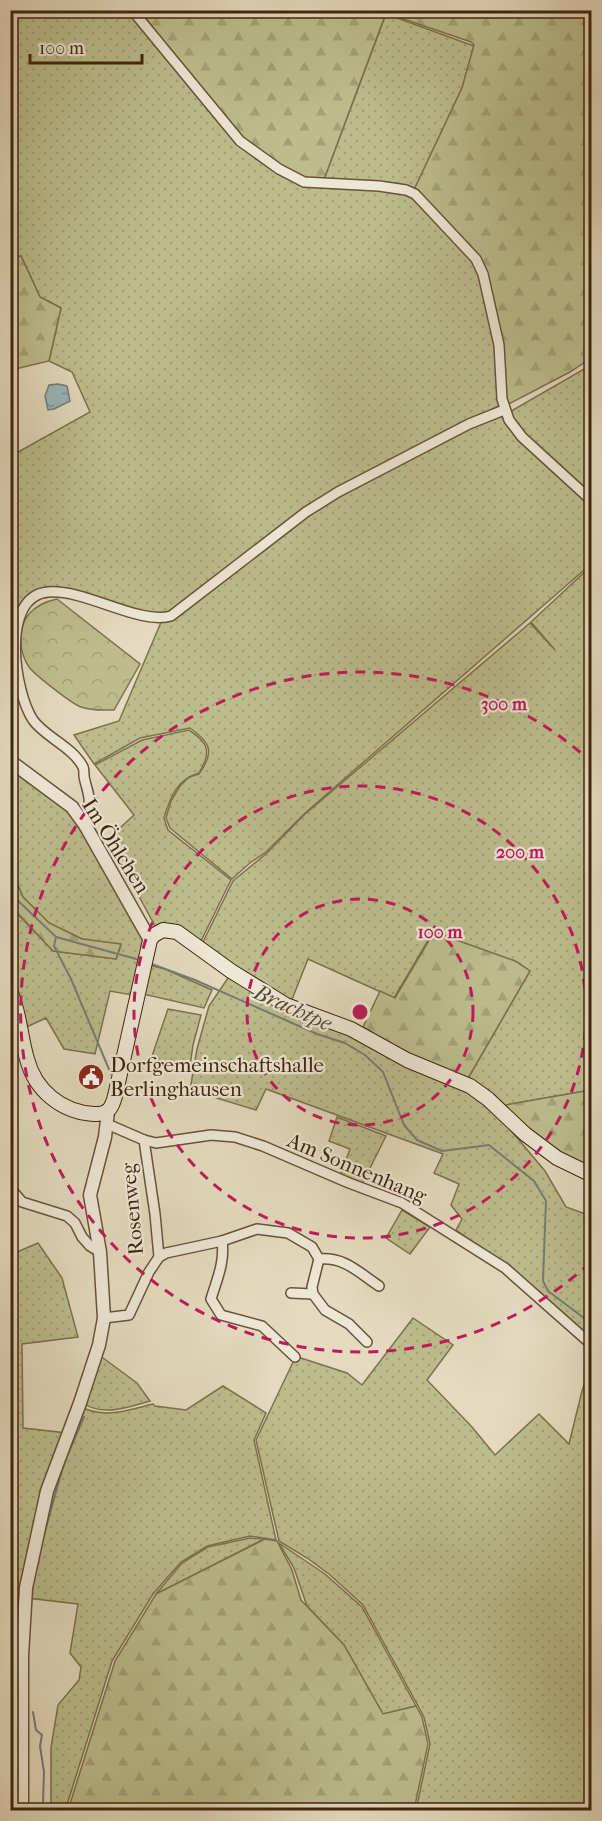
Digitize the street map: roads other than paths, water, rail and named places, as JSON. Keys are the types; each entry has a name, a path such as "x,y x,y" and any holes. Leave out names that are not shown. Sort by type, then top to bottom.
{"main road":[{"path":"10,991 18,1010 27,1060 41,1088 52,1099 70,1109 107,1118 115,1096 149,945 154,935 163,930 177,932 231,971 286,1005 351,1029 407,1060 470,1086 557,1158 591,1174"}],"street":[{"path":"132,10 240,141 279,169 304,182 379,186 406,190 415,194 476,259 488,290 499,345 504,410 508,420 522,437 591,501"},
{"path":"85,825 89,800 84,767 62,744 34,722 16,679 12,655 12,626 22,607 30,599 45,592 55,592 101,602 151,618 161,619 171,616 306,512 338,492 469,424 504,410"},
{"name":"Im Öhlchen","path":"10,761 72,807 85,825 149,945"},
{"path":"22,1810 22,1656 26,1588 46,1491 80,1403 99,1345 104,1318 100,1252 90,1195 107,1118"},
{"name":"Am Sonnenhang","path":"107,1118 144,1140 156,1143 211,1135 235,1137 263,1146 402,1203 505,1268 591,1345"},
{"name":"Rosenweg","path":"104,1318 129,1315 149,1272 159,1257 144,1140"},
{"path":"10,1188 22,1202 67,1216 75,1223 90,1246 100,1252"},
{"path":"159,1257 166,1253 222,1241 257,1229 288,1233 312,1247 320,1259 312,1287 313,1294 325,1310 349,1324 367,1342"},
{"path":"222,1241 222,1267 211,1299 221,1315 262,1326 295,1357"},
{"path":"320,1259 342,1260 379,1286"},
{"path":"291,1293 313,1294"}],"water":[{"path":"49,385 67,386 70,401 48,410 45,396"}],"waterway":[{"name":"Brachtpe","path":"10,893 56,937 140,960"},
{"path":"56,937 54,946 71,979 111,1074"},
{"name":"Brachtpe","path":"149,963 195,980 317,1034 345,1043 365,1055 383,1072 404,1125 417,1140 442,1151 489,1145 534,1181 546,1201 543,1281 548,1291 592,1324"},
{"path":"44,1535 64,1463 84,1417"},
{"path":"32,1593 33,1581"},
{"path":"33,1712 36,1730 42,1735 40,1746 44,1772 43,1803"}],"place":[{"name":"Dorfgemeinschaftshalle Berlinghausen","path":"91,1077"}]}
